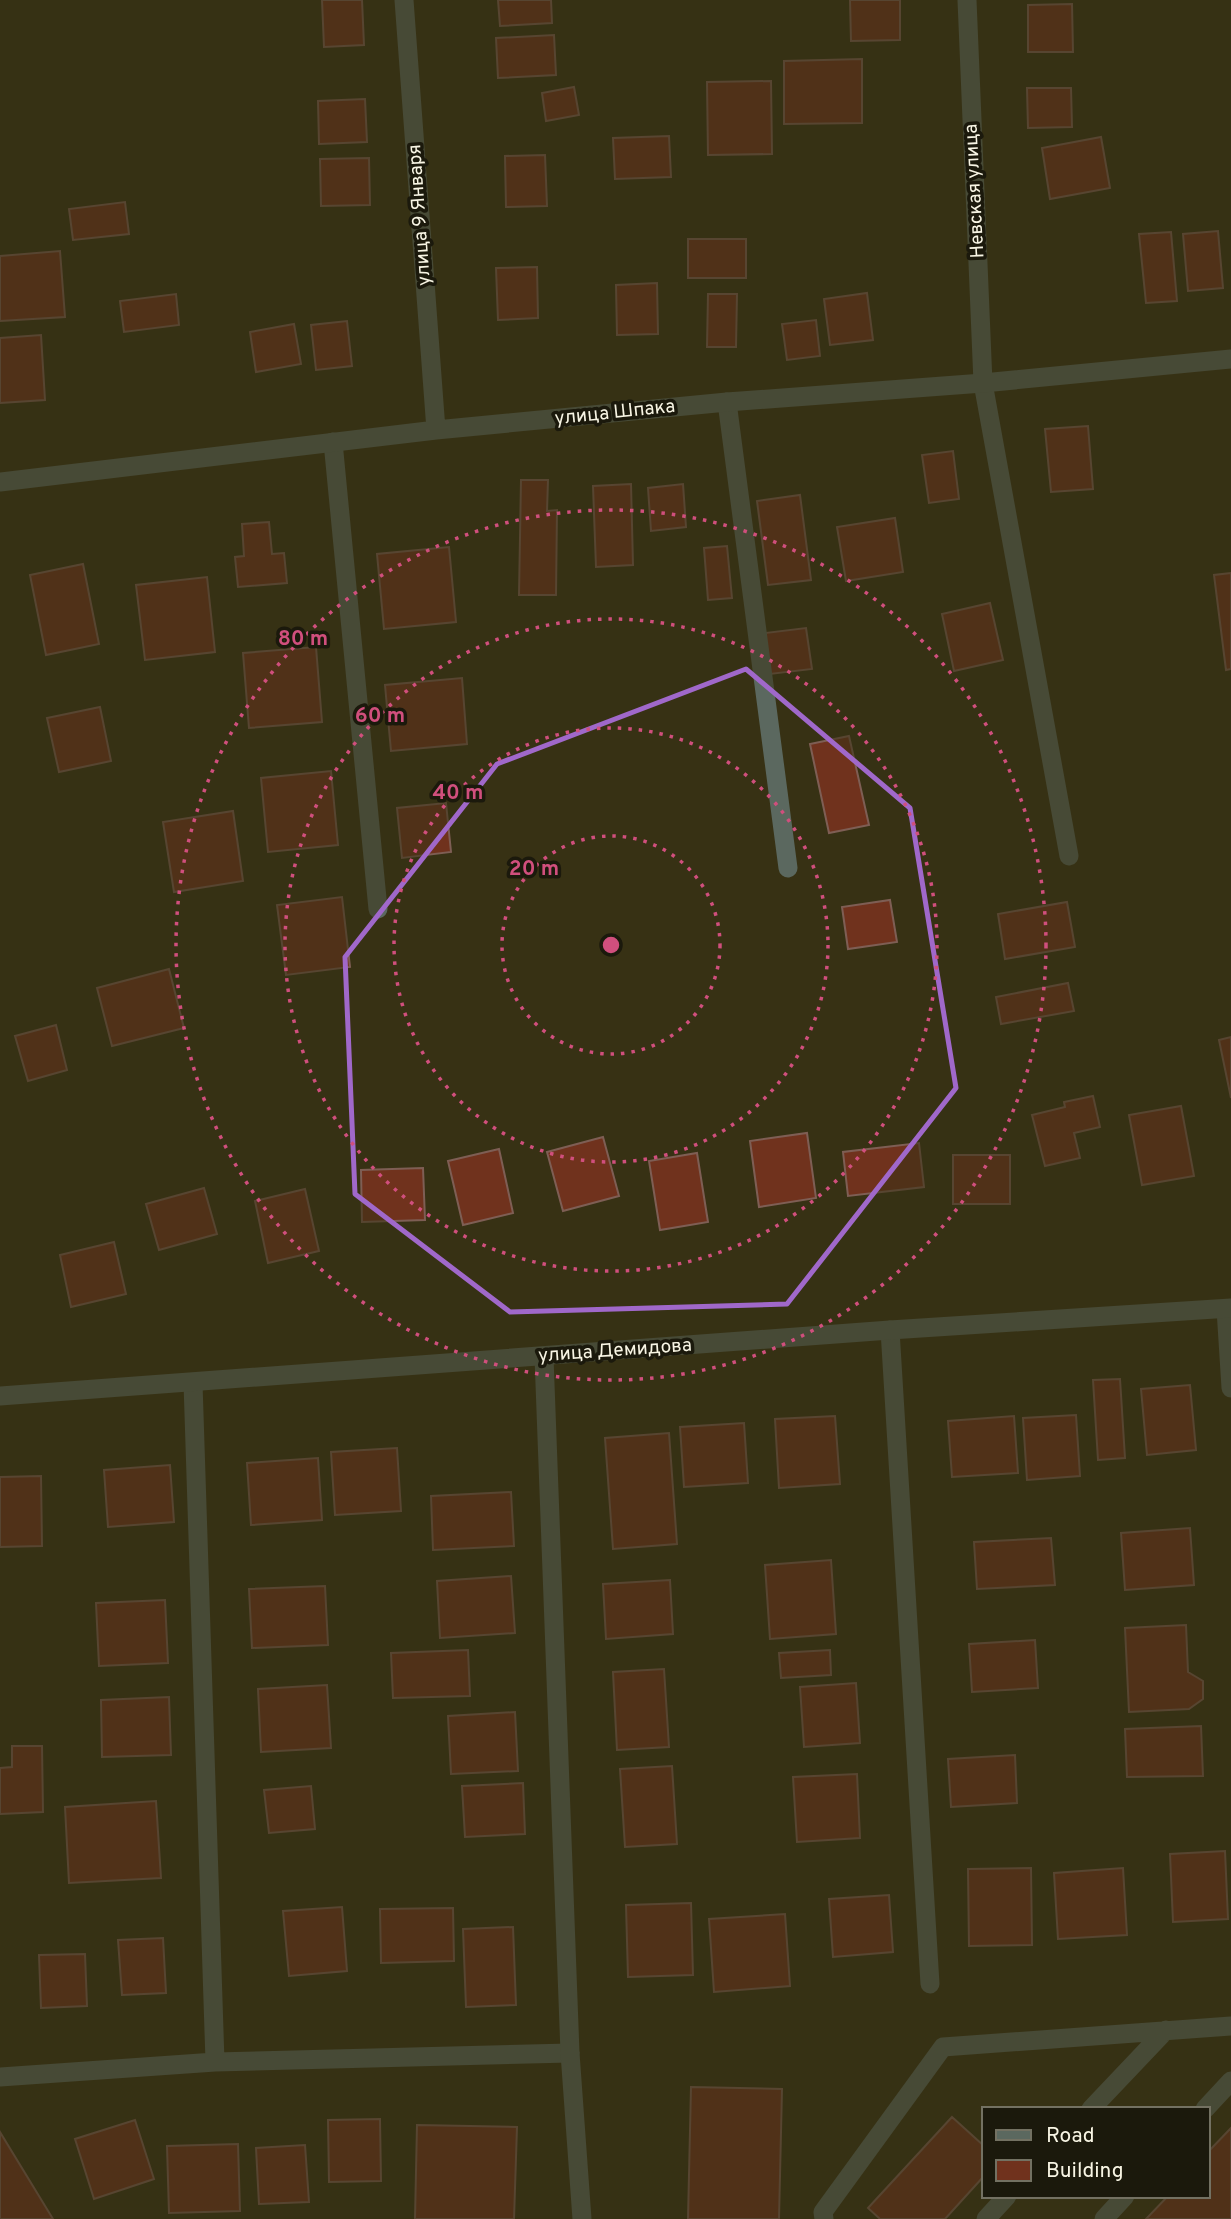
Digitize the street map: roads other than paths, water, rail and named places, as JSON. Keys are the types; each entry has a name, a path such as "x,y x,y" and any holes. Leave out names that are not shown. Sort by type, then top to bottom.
{"street":[{"name":"улица 9 Января","path":"404,0 436,430"},
{"name":"Невская улица","path":"967,0 984,383 1069,856"},
{"name":"улица Шпака","path":"0,482 436,430 1231,359"},
{"path":"727,402 788,868"},
{"path":"333,442 378,909"},
{"path":"1228,1308 1231,1388"},
{"name":"улица Демидова","path":"0,1396 890,1330 1228,1308"},
{"path":"890,1330 930,1983"},
{"path":"544,1357 570,2053 582,2219"},
{"path":"193,1383 215,2062"},
{"path":"824,2219 823,2212 943,2047 1231,2026"},
{"path":"1093,2107 1166,2030"},
{"path":"0,2077 215,2062 570,2053"},
{"path":"1207,2107 1231,2081"},
{"path":"986,2219 1005,2198"},
{"path":"1104,2219 1123,2198"}]}
